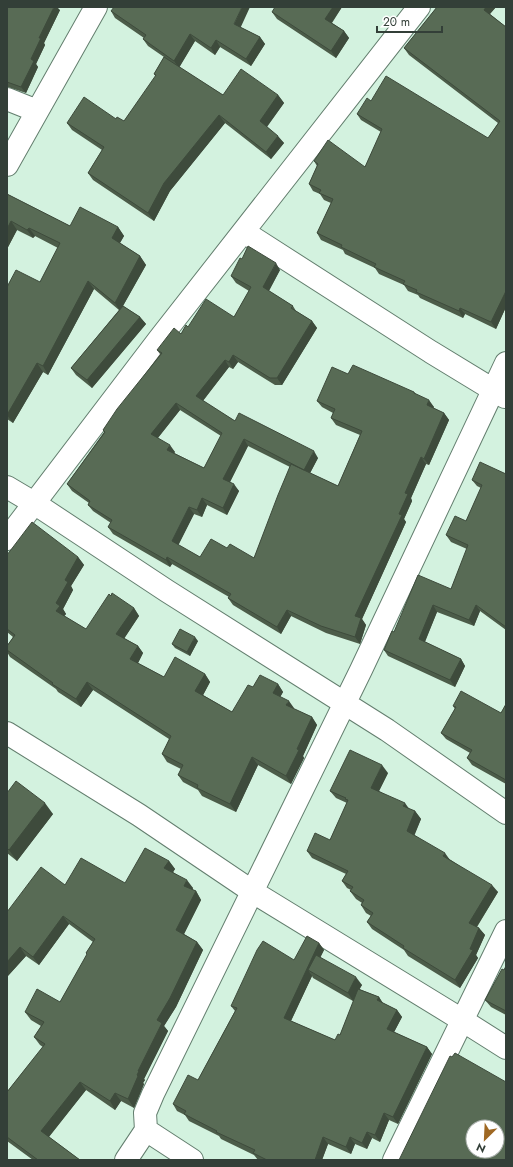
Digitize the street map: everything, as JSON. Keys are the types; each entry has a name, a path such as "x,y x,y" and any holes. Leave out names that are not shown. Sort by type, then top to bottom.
{"street":[{"path":"7,165 96,7"},
{"path":"7,539 160,338 419,7"},
{"path":"7,99 37,111"},
{"path":"244,232 431,352 500,394"},
{"path":"126,1160 146,1130 145,1113 147,1107 172,1055 344,704 500,394 506,363"},
{"path":"7,487 34,503 167,591 387,730 506,813"},
{"path":"7,733 139,815 253,892 506,1048"},
{"path":"394,1160 506,931"},
{"path":"146,1130 192,1160"}],"building":[{"path":"7,7 54,7 31,59 34,61 21,87 7,82"},
{"path":"114,7 242,7 234,24 260,37 246,59 216,40 211,48 190,34 174,61 143,39 146,35 111,11"},
{"path":"275,7 333,7 325,19 344,31 331,51 272,12"},
{"path":"437,7 486,7 484,10 506,27 506,291 491,322 460,308 459,311 416,292 417,290 403,284 405,281 374,267 376,264 341,247 342,245 317,233 333,199 319,193 321,190 309,184 318,164 314,161 328,140 365,167 382,129 357,114 367,98 371,101 386,76 488,138 500,121 404,48"},
{"path":"164,57 223,95 241,69 278,95 260,121 278,136 266,152 219,115 164,183 148,213 88,173 104,147 67,123 84,97 116,119 117,117 124,121 156,75 154,74"},
{"path":"7,194 70,226 80,207 118,227 112,238 140,256 115,303 88,281 43,366 37,363 7,415 7,287 16,270 40,282 60,243 29,228 27,230 11,221 7,229"},
{"path":"248,246 276,263 263,287 293,306 291,308 312,321 277,378 270,378 233,355 229,362 225,360 196,396 235,421 239,413 314,451 304,470 244,439 223,479 234,484 223,508 202,498 197,510 189,507 172,541 200,557 211,539 227,548 230,544 254,558 291,464 338,486 362,431 331,418 335,409 317,401 332,367 348,374 353,365 414,392 429,400 427,405 444,413 424,459 421,457 405,493 408,494 399,514 402,515 355,616 361,618 355,637 321,626 287,610 277,627 228,598 231,594 167,557 166,560 108,527 112,520 88,505 90,501 67,484 105,432 103,430 117,409 162,353 157,350 174,328 181,334 186,325 188,327 206,299 234,317 251,287 231,276 240,258 242,259","holes":["176,403 222,433 204,468 167,450 170,445 151,434"]},
{"path":"123,306 140,317 87,380 71,368"},
{"path":"480,462 506,474 506,627 476,605 469,620 433,605 419,639 461,659 450,680 384,650 392,631 394,632 418,575 451,589 468,545 446,535 455,516 466,521 482,485 472,480"},
{"path":"32,522 78,557 65,580 68,582 56,603 60,606 56,611 86,629 109,594 111,596 112,593 134,608 116,634 138,646 130,659 164,677 175,657 205,674 195,691 232,712 248,685 253,687 260,675 278,684 273,693 289,701 286,705 312,717 297,749 299,750 286,776 252,757 230,804 197,788 198,785 178,775 183,765 162,754 171,736 87,682 76,699 52,684 53,683 7,650 7,646 15,635 7,629 7,555"},
{"path":"180,629 195,637 187,652 172,644"},
{"path":"461,691 501,713 506,704 506,780 467,758 472,750 441,733 456,707 453,706"},
{"path":"350,750 382,765 371,788 405,803 403,806 415,811 407,831 445,853 443,856 492,885 469,923 479,928 470,949 473,950 455,980 403,948 404,946 367,922 373,913 361,905 364,900 350,891 353,887 342,881 348,871 307,851 315,833 330,840 348,800 330,791"},
{"path":"16,781 45,803 9,850 7,848 7,793"},
{"path":"145,848 169,861 164,868 187,880 184,886 196,891 176,930 197,942 170,998 157,1020 162,1023 138,1071 138,1076 128,1099 115,1093 110,1101 80,1082 41,1131 80,1160 38,1160 7,1137 7,1092 45,1044 34,1037 44,1022 25,1012 37,989 60,1002 95,939 63,916 33,957 20,947 7,962 7,912 41,867 65,885 81,858 125,883"},
{"path":"307,936 319,943 284,1018 335,1040 338,1034 340,1035 358,989 379,997 377,1000 397,1010 387,1029 427,1047 393,1117 384,1113 375,1135 367,1132 362,1143 350,1137 346,1147 323,1137 315,1160 267,1160 253,1153 255,1150 216,1132 217,1131 184,1114 186,1111 173,1104 188,1075 198,1080 237,1008 231,1006 257,950 263,941 294,960"},
{"path":"316,955 356,977 348,993 308,970"},
{"path":"506,966 506,1011 485,1000 502,969 504,970"},
{"path":"455,1053 506,1082 506,1160 399,1160 450,1056 452,1057"}]}
